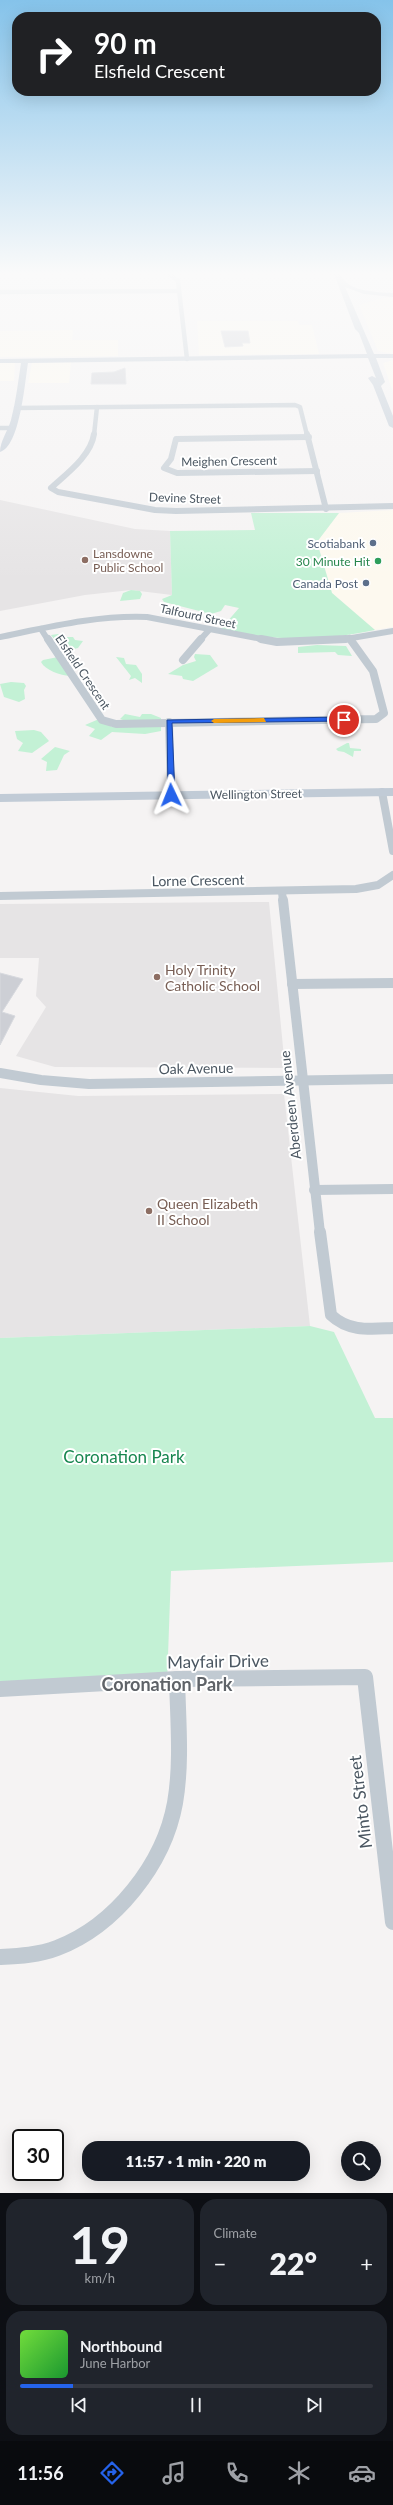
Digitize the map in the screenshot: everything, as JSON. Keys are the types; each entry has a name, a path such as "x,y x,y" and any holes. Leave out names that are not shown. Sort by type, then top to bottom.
{"main road":[{"path":"0,450 8,441 12,428 22,376"},
{"path":"371,376 373,382 377,385 393,426"},
{"path":"377,385 381,382 379,376"},
{"name":"Wellington Street","path":"0,798 387,792"}],"street":[{"path":"16,408 294,405 300,408 309,437 326,509"},
{"name":"Devine Street","path":"97,407 93,442 81,459 51,488 58,492 154,510 326,509 393,506"},
{"path":"0,428 12,428"},
{"name":"Meighen Crescent","path":"309,437 176,438 174,440 175,446 168,465 164,468 177,473 317,471"},
{"name":"Talfourd Street","path":"0,637 83,620 128,616 147,617 277,642 350,638 393,631"},
{"name":"Elsfield Crescent","path":"41,629 102,720 116,724 376,719 384,713 372,671 350,638"},
{"path":"183,660 209,630"},
{"path":"169,722 171,795"},
{"path":"387,792 393,851"},
{"name":"Lorne Crescent","path":"0,896 282,892 368,888 386,882 393,875"},
{"name":"Aberdeen Avenue","path":"282,892 314,1190 331,1315 338,1323 349,1328 393,1328"},
{"path":"292,984 393,983"},
{"name":"Oak Avenue","path":"0,1073 41,1080 89,1084 393,1079"},
{"path":"314,1190 393,1189"},
{"path":"0,1957 57,1948 95,1927 119,1906 138,1884 160,1851 175,1804 178,1750 177,1678"},
{"name":"Mayfair Drive","path":"0,1689 177,1678 365,1678"},
{"name":"Minto Street","path":"365,1678 393,1922"}],"shaded area":[{"path":"0,376 14,376 14,381 0,381"},
{"path":"29,376 70,376 69,383 28,383"},
{"path":"388,376 393,376 393,392"},
{"name":"Lansdowne Public School","path":"0,500 135,529 170,531 172,595 131,590 85,595 0,611"},
{"path":"393,510 393,627 375,630 332,593 317,541 339,513"},
{"name":"Holy Trinity Catholic School","path":"269,902 285,1068 55,1067 16,1056 46,1007 36,996 39,958 0,958 0,904"},
{"name":"Queen Elizabeth II School","path":"0,1088 78,1096 284,1094 310,1326 0,1338"}],"green space":[{"path":"251,513 339,513 317,542 332,593 375,630 335,637 298,639 241,634 220,630 239,608 225,605 221,611 211,614 164,602 162,599 172,595 170,531 255,530"},
{"path":"131,590 140,591 142,594 140,599 120,601 123,593"},
{"path":"58,634 64,637 73,637 75,640 83,641 78,648 70,650 66,644 57,643 51,635"},
{"path":"317,645 346,646 352,656 338,655 335,652 298,653 298,647"},
{"path":"195,654 210,655 218,666 193,681 183,679 182,676 168,674 183,665 196,661 194,657"},
{"path":"58,657 70,676 54,672 46,668 41,662 43,660"},
{"path":"116,657 124,658 126,664 136,665 142,674 142,683 135,678 129,680 131,676"},
{"path":"11,682 24,683 26,686 24,690 25,699 19,702 4,697 0,684"},
{"path":"125,714 140,717 142,714 151,714 161,718 161,731 145,734 112,732 101,740 89,736 95,729 85,725 99,719 112,727 132,723 120,719"},
{"path":"34,730 41,732 49,741 32,753 18,751 23,743 17,739 15,731"},
{"path":"349,743 350,748 361,749 361,751 354,751 353,757 336,749"},
{"path":"55,747 70,751 64,755 57,770 46,771 47,762 41,759"},
{"name":"Coronation Park","path":"310,1326 334,1332 375,1418 393,1418 393,1562 171,1571 167,1684 0,1688 0,1338"}],"building":[{"path":"92,376 126,376 126,384 91,384"},
{"path":"0,973 23,979 2,1012 15,1016 0,1045"}],"slow traffic":[{"path":"214,721 264,720"}],"place":[{"name":"Scotiabank","path":"373,543"},
{"name":"Lansdowne Public School","path":"85,560"},
{"name":"30 Minute Hit","path":"378,561"},
{"name":"Canada Post","path":"366,583"},
{"name":"Holy Trinity Catholic School","path":"157,977"},
{"name":"Queen Elizabeth II School","path":"149,1211"}],"district":[{"name":"Coronation Park","path":"167,1684"}],"route":[{"path":"171,795 169,722 344,720"}]}
